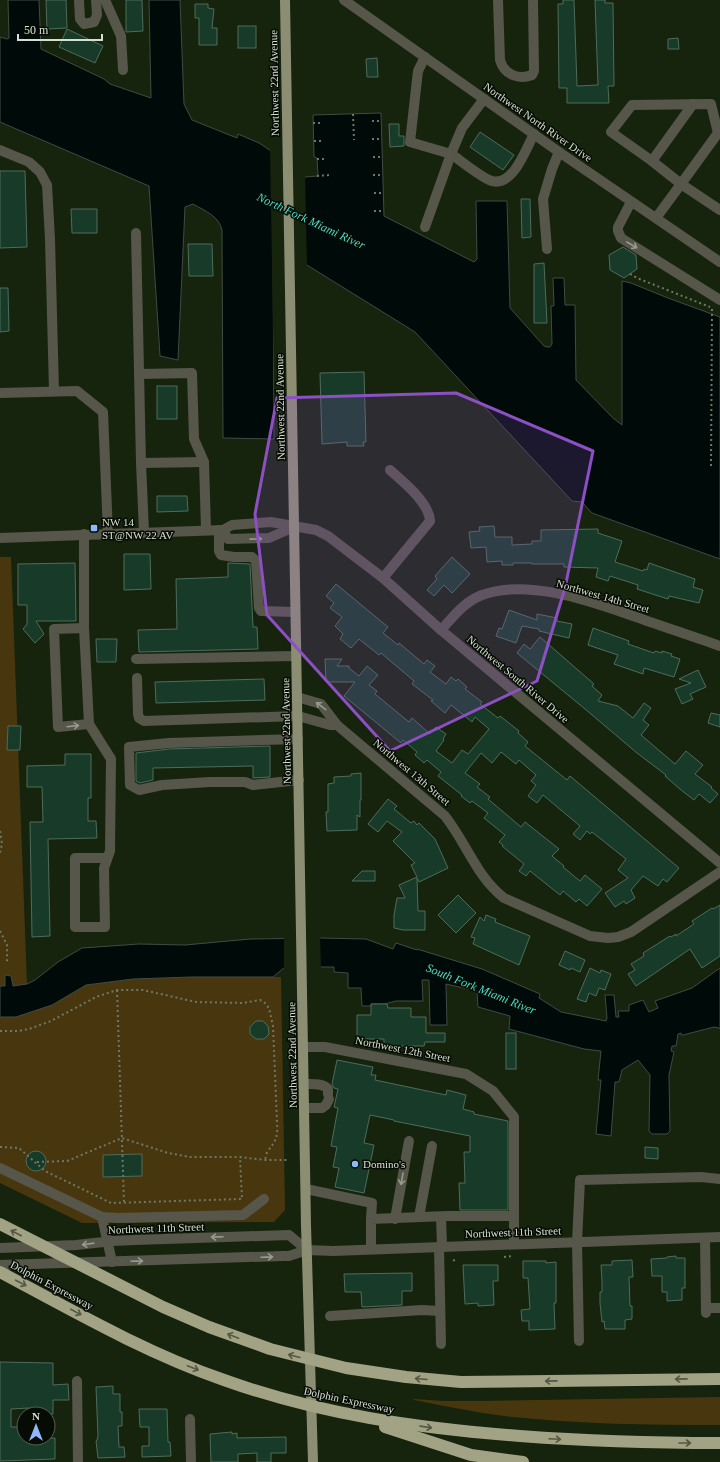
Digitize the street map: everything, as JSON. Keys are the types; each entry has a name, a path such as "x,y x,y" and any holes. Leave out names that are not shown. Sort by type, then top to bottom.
{"highway":[{"path":"0,1224 138,1295 209,1327 270,1349 346,1368 406,1377 467,1382 720,1379"},
{"name":"Dolphin Expressway","path":"0,1272 108,1329 183,1365 222,1380 275,1397 346,1415 429,1428 471,1432 594,1441 720,1443"},
{"path":"346,1415 471,1455 523,1462"}],"main road":[{"name":"Northwest 22nd Avenue","path":"284,0 307,1250 313,1462"}],"street":[{"path":"79,0 80,19 84,24 94,22 96,18 96,0"},
{"path":"105,0 121,36 123,70"},
{"name":"Northwest North River Drive","path":"344,0 631,202 720,262"},
{"path":"498,0 500,60 506,70 512,75 522,77 532,75 534,71 533,0"},
{"path":"425,57 418,71 410,142 451,154 491,181 501,182 508,179 515,170 534,134"},
{"path":"425,227 451,154 462,128 484,99"},
{"path":"652,161 693,104"},
{"path":"656,218 681,184 718,133 711,104 632,105 612,132 681,184 720,210"},
{"path":"0,150 29,162 40,172 46,185 49,225 54,391"},
{"path":"547,249 543,199 552,168 560,152"},
{"path":"631,202 618,227 621,238 715,306"},
{"path":"136,233 144,532"},
{"path":"139,374 192,373 194,439 204,462 206,530"},
{"path":"0,393 77,391 103,412 108,534"},
{"path":"141,463 204,462"},
{"path":"383,578 430,521 430,514 426,506 390,470"},
{"path":"0,538 221,530 232,525 271,522 294,527"},
{"path":"221,530 228,539 269,538 294,527"},
{"name":"Northwest South River Drive","path":"294,527 322,532 383,578 441,630 720,863"},
{"path":"221,530 219,552 221,555 252,557 256,561 259,608 261,611 296,612"},
{"path":"84,534 84,628 89,724 110,759 110,851 108,858 104,868 105,928 75,928 75,858 108,858"},
{"name":"Northwest 14th Street","path":"441,630 460,609 475,598 491,593 523,590 566,595 720,646"},
{"path":"84,628 54,630 58,727 89,724"},
{"path":"136,659 296,656"},
{"path":"138,678 138,714 139,718 144,721 298,716 330,725 338,725"},
{"name":"Northwest 13th Street","path":"297,697 321,704 338,725 445,816 457,832 484,878 504,898 577,931 600,938 624,935 654,917 720,872"},
{"path":"298,740 169,743 129,747 130,784 139,790 162,785 210,782 245,782 253,784 299,780"},
{"name":"Northwest 12th Street","path":"304,1047 325,1047 466,1074 493,1091 514,1117 514,1244"},
{"path":"304,1084 326,1086 329,1097 326,1105 322,1108 305,1108"},
{"path":"395,1219 409,1141"},
{"path":"419,1217 432,1146"},
{"path":"0,1168 102,1217 118,1218 243,1215 264,1199"},
{"path":"579,1340 578,1242 580,1180 701,1177 720,1179"},
{"path":"306,1189 372,1203 371,1249"},
{"path":"371,1220 419,1217 513,1216"},
{"path":"102,1217 106,1242 112,1262"},
{"path":"441,1217 441,1344"},
{"name":"Northwest 11th Street","path":"0,1248 76,1246 106,1242 289,1235 307,1250"},
{"name":"Northwest 11th Street","path":"0,1265 289,1256 307,1250 333,1251 720,1237"},
{"path":"705,1238 706,1310 720,1308"},
{"path":"330,1316 422,1310 440,1311"},
{"path":"77,1381 78,1462"},
{"path":"190,1419 191,1462"}],"path":[{"path":"353,114 354,140"},
{"path":"372,121 381,121"},
{"path":"313,124 323,123"},
{"path":"372,139 382,139"},
{"path":"314,141 323,141"},
{"path":"373,157 382,157"},
{"path":"317,159 326,159"},
{"path":"373,175 382,175"},
{"path":"318,176 330,176"},
{"path":"374,193 383,193"},
{"path":"374,211 384,211"},
{"path":"630,274 679,296 715,306 711,466"},
{"path":"0,831 2,844 0,853"},
{"path":"0,931 7,945 7,963"},
{"path":"117,990 124,1202"},
{"path":"0,1031 18,1031 39,1026 96,997 117,990 143,990 196,1002 244,1003 260,1000 264,1002 268,1008 272,1018 278,1136 271,1149 266,1152 265,1160"},
{"path":"268,1029 273,1029"},
{"path":"36,1162 67,1161 122,1138 168,1153 190,1157 240,1157 265,1160 289,1160"},
{"path":"0,1147 19,1148 46,1171 110,1203 242,1199 240,1157"}],"highlighted area":[{"path":"456,393 593,451 565,588 537,681 390,751 267,615 255,514 277,398"}],"shaded area":[{"path":"0,557 11,557 27,984 13,986 11,976 5,975 5,986 0,986"},
{"path":"191,977 281,977 285,1210 274,1222 82,1223 0,1183 0,1017 52,1005 86,985 133,979"},
{"path":"720,1397 720,1425 612,1424 531,1419 482,1413 414,1400 481,1401"}],"water":[{"name":"North Fork Miami River","path":"8,0 39,0 41,49 104,79 110,84 151,98 149,0 180,0 184,104 192,120 237,138 238,134 259,143 285,160 305,177 318,176 317,158 314,157 313,115 381,113 384,216 474,262 477,259 476,201 507,201 510,308 544,346 550,347 552,344 551,306 554,306 553,278 564,278 565,305 575,305 576,380 613,418 622,425 622,281 631,283 720,317 720,559 592,513 582,502 572,501 415,332 273,244 274,439 223,438 222,230 220,225 215,217 193,204 185,207 178,360 160,356 149,186 0,122 0,37 7,39 9,38"},
{"name":"South Fork Miami River","path":"250,939 366,939 393,949 396,943 417,949 482,969 540,994 539,998 561,1012 606,1021 605,995 614,995 616,1017 619,1017 618,1011 629,1011 629,1005 643,1000 649,1012 658,1008 655,1001 692,988 720,968 720,1029 714,1027 683,1035 681,1035 681,1033 678,1034 676,1046 672,1046 671,1051 674,1052 669,1075 670,1131 667,1134 652,1134 649,1131 650,1075 638,1060 622,1070 619,1082 615,1082 611,1136 596,1134 601,1080 598,1080 601,1051 584,1049 509,1029 510,1016 478,1007 477,991 446,984 447,1025 430,1025 429,980 422,980 423,1001 396,1001 384,1004 371,1004 371,1006 362,1006 361,988 348,988 348,973 334,972 334,967 285,967 273,977 133,979 86,985 52,1005 16,1017 0,1017 0,986 5,986 5,975 11,976 13,986 27,984 35,980 58,962 82,948 139,944 185,945"}],"pier":[{"path":"270,148 305,174 307,268 275,247 276,436 275,436"},
{"path":"284,937 320,937 321,969 284,970"}],"building":[{"path":"46,0 66,0 67,28 47,29"},
{"path":"126,0 142,0 143,31 126,32"},
{"path":"563,0 574,0 577,86 598,85 595,0 605,0 605,3 613,3 614,86 608,86 609,103 567,103 567,88 559,88 558,4 563,4"},
{"path":"195,4 208,4 208,8 214,9 212,28 217,28 217,45 199,45 199,18 195,18"},
{"path":"238,26 256,26 256,48 238,48"},
{"path":"67,29 103,46 95,63 59,47"},
{"path":"678,38 679,49 668,49 668,39"},
{"path":"377,58 378,77 367,77 366,59"},
{"path":"389,124 399,124 399,136 404,136 404,146 390,147"},
{"path":"480,132 514,155 503,170 470,147"},
{"path":"0,171 25,171 27,247 0,248"},
{"path":"521,199 530,199 531,237 522,238"},
{"path":"71,209 97,209 97,233 72,233"},
{"path":"188,244 212,244 213,276 189,276"},
{"path":"623,247 636,255 637,269 624,278 610,270 609,255"},
{"path":"544,263 547,323 534,323 534,264"},
{"path":"0,288 8,288 9,331 0,332"},
{"path":"364,372 366,442 363,442 364,446 347,446 347,442 322,444 320,373"},
{"path":"157,386 177,386 177,419 157,419"},
{"path":"157,496 187,496 188,511 157,512"},
{"path":"494,526 495,537 512,537 512,545 532,544 532,541 541,541 541,530 598,529 598,533 622,541 615,562 643,571 644,569 647,570 649,563 695,579 693,587 703,590 699,603 669,596 668,599 637,589 638,585 610,576 608,581 596,577 598,568 564,567 564,564 532,563 513,563 513,565 502,565 502,561 487,562 486,547 471,548 469,532 480,531 479,527"},
{"path":"124,554 150,554 151,589 124,590"},
{"path":"452,557 470,574 452,593 444,585 434,596 427,590 437,579 435,576"},
{"path":"75,563 76,621 36,621 44,634 35,643 23,629 27,624 27,605 18,605 18,564"},
{"path":"228,563 250,564 253,627 257,627 258,649 139,652 138,630 177,629 176,579 228,577"},
{"path":"336,584 388,627 383,633 398,645 399,643 424,664 427,660 435,666 430,672 446,684 451,677 456,681 458,679 467,687 465,689 482,702 480,704 498,718 500,716 519,731 518,733 528,742 525,746 567,780 570,776 679,868 667,882 663,879 658,886 643,876 631,890 635,898 626,904 624,901 615,907 605,893 628,878 618,870 626,859 592,832 590,834 587,831 580,840 573,834 580,826 543,795 537,803 528,796 536,785 531,781 536,775 519,760 516,764 501,752 492,763 481,753 465,773 480,784 477,787 490,797 488,799 521,827 525,822 559,849 552,856 580,881 585,875 602,889 587,906 579,899 576,902 563,891 560,895 530,871 526,876 519,871 524,864 499,842 505,835 484,818 488,813 472,801 470,803 461,796 462,795 438,776 441,772 427,760 424,763 415,755 417,752 403,740 401,743 344,696 355,682 326,682 325,659 342,659 337,666 349,666 349,668 359,676 367,666 378,675 369,685 377,691 375,694 409,722 412,718 430,734 436,727 446,734 443,739 444,740 436,751 452,763 462,750 468,754 489,729 475,717 472,722 451,705 445,713 431,701 433,700 412,684 414,681 381,653 379,655 359,639 351,648 340,639 343,634 335,626 342,617 330,608 334,603 326,596"},
{"path":"509,610 537,620 537,614 557,618 557,621 572,624 569,638 539,631 539,629 522,626 516,643 496,636 499,628 502,629"},
{"path":"593,628 629,641 628,644 654,653 655,651 662,653 662,651 672,654 671,656 680,659 674,677 644,668 643,674 614,664 618,655 588,645"},
{"path":"540,637 594,684 592,686 602,695 598,701 618,706 633,718 644,703 651,708 643,720 649,725 641,735 675,764 686,751 703,765 695,774 712,787 711,788 718,794 710,803 699,794 694,800 681,790 665,776 666,775 637,753 517,653 524,644 530,649"},
{"path":"96,639 117,639 116,662 97,662"},
{"path":"698,670 706,687 690,694 693,699 682,704 675,689 691,683 679,679"},
{"path":"264,679 265,700 156,703 155,682"},
{"path":"711,713 720,715 720,727 708,723"},
{"path":"8,726 21,726 20,750 7,750"},
{"path":"270,746 270,777 253,778 253,766 153,768 153,780 140,783 136,781 136,753 169,749"},
{"path":"65,754 91,754 91,798 88,798 88,821 96,821 97,838 48,839 50,936 32,937 30,822 43,822 42,787 27,787 27,766 65,765"},
{"path":"361,773 360,817 357,815 357,830 327,831 326,812 328,812 328,784 334,783 334,777 351,776 351,774"},
{"path":"388,799 397,806 394,809 411,823 414,821 417,825 419,823 435,839 448,868 419,882 417,878 418,911 425,911 425,930 403,930 394,928 394,915 397,898 405,898 399,885 417,877 411,865 415,863 393,841 402,832 387,821 378,832 368,824"},
{"path":"362,871 375,871 375,881 352,881"},
{"path":"458,895 476,913 456,933 438,915"},
{"path":"720,905 720,956 702,968 690,949 636,986 628,974 635,970 631,964 644,956 643,953 670,936 671,937 676,934 676,936 694,924 692,921 712,908 713,909"},
{"path":"486,915 496,919 495,922 530,936 519,965 473,944 475,938 471,937 480,917 484,921"},
{"path":"565,951 585,960 580,972 571,968 570,970 559,965"},
{"path":"590,968 600,973 601,970 611,974 605,990 599,988 596,996 589,993 586,1002 577,999"},
{"path":"371,1004 387,1004 388,1008 411,1008 411,1017 426,1017 426,1033 445,1033 445,1042 425,1042 424,1046 384,1046 384,1039 357,1039 357,1015 371,1015"},
{"path":"256,1021 263,1021 268,1026 269,1034 264,1039 256,1039 250,1034 250,1027"},
{"path":"506,1033 516,1033 516,1069 506,1069"},
{"path":"337,1060 373,1067 371,1075 376,1075 375,1080 446,1095 447,1090 466,1095 463,1109 474,1112 474,1114 508,1121 508,1210 460,1210 459,1183 465,1183 464,1152 470,1152 470,1136 370,1115 364,1143 374,1145 364,1193 335,1187 339,1168 333,1167 337,1147 331,1146 338,1108 334,1107 338,1089 334,1088 332,1084"},
{"path":"645,1147 658,1148 658,1159 645,1158"},
{"path":"36,1151 43,1154 46,1161 43,1168 36,1171 29,1168 26,1161 29,1154"},
{"path":"142,1154 142,1176 103,1177 103,1155"},
{"path":"676,1256 676,1258 685,1258 685,1288 682,1288 682,1300 667,1301 667,1292 662,1292 662,1276 652,1276 651,1259"},
{"path":"632,1260 633,1277 629,1277 632,1319 625,1320 625,1329 605,1329 604,1321 602,1322 600,1303 600,1292 602,1292 601,1265 612,1265 612,1261"},
{"path":"523,1261 546,1261 546,1263 556,1262 556,1303 554,1303 555,1329 529,1330 529,1321 522,1321 521,1310 530,1309 528,1278 523,1278"},
{"path":"463,1265 498,1265 498,1281 493,1281 494,1305 478,1306 478,1303 465,1304"},
{"path":"412,1273 412,1291 402,1291 402,1305 362,1307 361,1292 345,1292 344,1274"},
{"path":"0,1362 53,1363 53,1385 68,1384 69,1400 53,1400 53,1406 16,1406 16,1409 11,1409 11,1427 16,1427 16,1446 55,1446 55,1459 0,1461"},
{"path":"113,1386 113,1394 120,1394 122,1426 118,1426 119,1447 124,1447 125,1457 98,1458 96,1441 98,1436 96,1387"},
{"path":"139,1409 167,1409 168,1442 170,1442 171,1456 142,1457 142,1446 149,1446 149,1427 140,1427"},
{"path":"232,1432 232,1434 237,1433 237,1438 286,1437 286,1453 271,1453 271,1462 257,1462 257,1453 238,1454 238,1462 211,1462 210,1434"}],"place":[{"name":"NW 14 ST@NW 22 AV","path":"94,528"},
{"name":"Domino's","path":"355,1164"}]}
